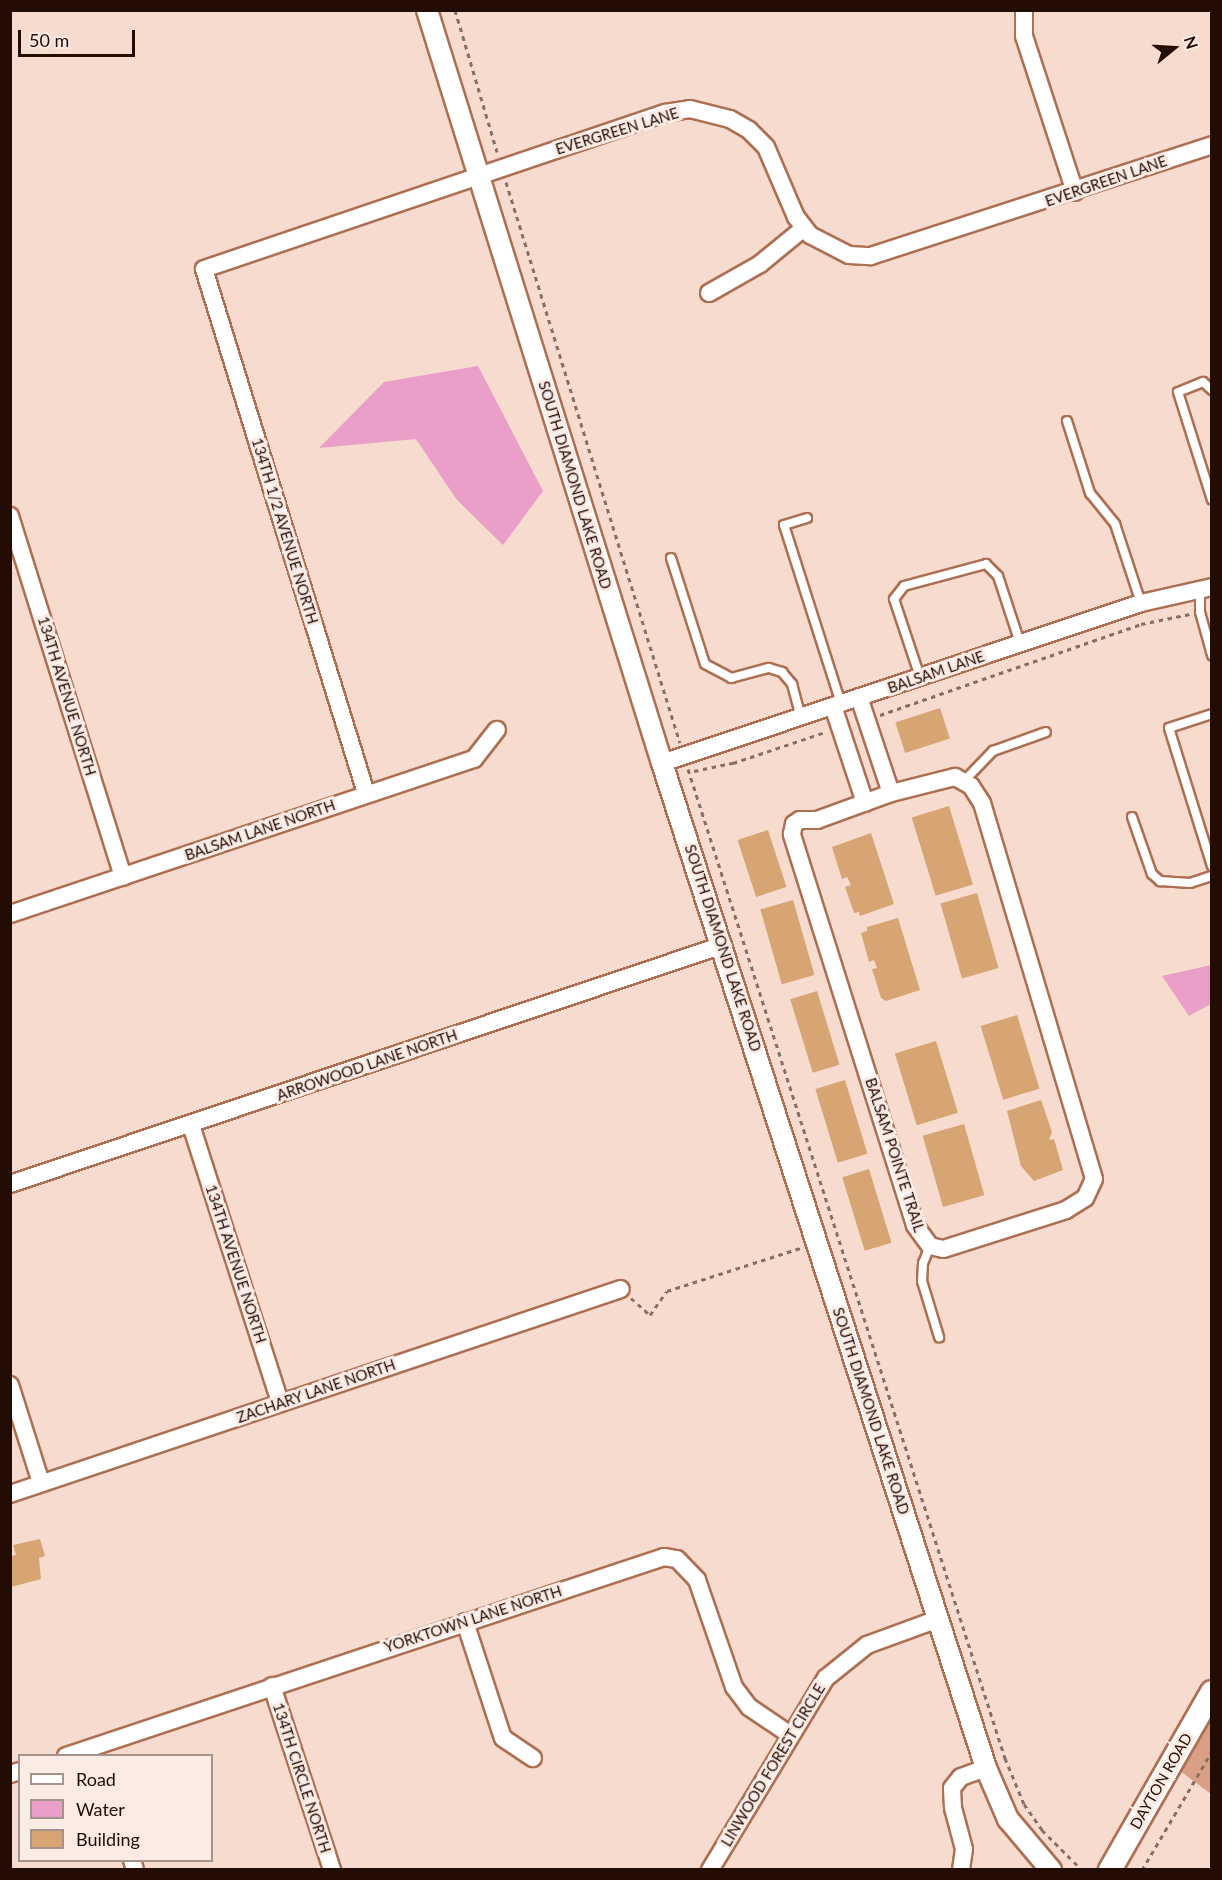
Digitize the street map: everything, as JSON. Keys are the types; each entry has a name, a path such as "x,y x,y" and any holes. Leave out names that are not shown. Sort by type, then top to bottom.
{"main road":[{"name":"DAYTON ROAD","path":"1110,1869 1212,1692"}],"street":[{"name":"SOUTH DIAMOND LAKE ROAD","path":"427,10 662,763 723,945 986,1768 1008,1819 1051,1869"},
{"path":"1024,10 1024,36 1075,192"},
{"name":"EVERGREEN LANE","path":"204,269 665,113 690,109 708,111 749,130 766,147 786,198 804,228 828,247 849,255 871,256 1212,146"},
{"path":"709,293 760,264 804,228"},
{"name":"134TH 1/2 AVENUE NORTH","path":"204,269 366,793"},
{"name":"134TH AVENUE NORTH","path":"10,516 123,877"},
{"name":"BALSAM LANE","path":"662,763 1141,603 1206,588"},
{"path":"859,697 891,793"},
{"path":"837,705 840,726 865,803"},
{"name":"BALSAM LANE NORTH","path":"10,914 366,793 474,759 497,730"},
{"name":"BALSAM POINTE TRAIL","path":"949,778 964,781 982,802 1094,1179 1085,1198 1066,1210 952,1246 930,1246 915,1225 792,834 794,824 800,820 817,819 891,793 949,778"},
{"name":"ARROWOOD LANE NORTH","path":"10,1184 723,945"},
{"name":"134TH AVENUE NORTH","path":"191,1125 280,1403"},
{"name":"ZACHARY LANE NORTH","path":"10,1494 621,1289"},
{"path":"10,1385 41,1483"},
{"name":"YORKTOWN LANE NORTH","path":"74,1754 96,1751 272,1686 651,1560 677,1559 697,1581 734,1687 749,1707 789,1734"},
{"name":"LINWOOD FOREST CIRCLE","path":"710,1869 810,1699 845,1660 891,1634 938,1619"},
{"path":"465,1622 503,1738 533,1758"},
{"name":"134TH CIRCLE NORTH","path":"272,1686 332,1869"},
{"path":"962,1869 964,1849 953,1808 952,1788 961,1778 986,1768"}],"lane":[{"path":"1212,390 1203,382 1178,392 1212,500"},
{"path":"1067,421 1090,493 1115,524 1141,603"},
{"path":"807,518 784,525 837,705"},
{"path":"671,558 705,664 731,678 769,668 782,672 792,684 801,717"},
{"path":"920,677 894,599 904,586 986,564 998,576 1020,643"},
{"path":"1206,588 1200,612 1212,655"},
{"path":"1212,714 1169,728 1212,866"},
{"path":"964,781 993,751 1046,732"},
{"path":"1132,818 1152,874 1160,881 1190,883 1212,876"},
{"path":"930,1246 923,1263 922,1281 939,1337"}],"path":[{"path":"455,10 689,772 1005,1758 1024,1804 1042,1830 1080,1869"},
{"path":"867,720 1142,624 1200,612"},
{"path":"689,772 734,763 840,726"},
{"path":"621,1289 650,1315 667,1291 817,1242"},
{"path":"1143,1869 1212,1751"}],"shaded area":[{"path":"1211,1718 1211,1794 1180,1771"}],"water":[{"path":"478,366 543,491 503,545 457,500 416,439 319,448 384,382"},
{"path":"1211,965 1211,1004 1189,1016 1162,976"}],"building":[{"path":"940,708 950,738 905,753 895,723"},
{"path":"949,806 973,884 936,896 912,817"},
{"path":"768,830 787,887 756,897 738,840"},
{"path":"871,833 894,904 860,916 859,912 854,913 845,887 851,885 847,877 842,879 832,847"},
{"path":"977,893 998,968 962,978 940,903"},
{"path":"793,900 814,975 782,984 760,909"},
{"path":"898,918 920,990 886,1001 881,998 872,969 877,968 874,960 869,962 861,933 867,931 867,927"},
{"path":"817,991 840,1065 813,1073 790,999"},
{"path":"1017,1015 1040,1089 1003,1100 981,1026"},
{"path":"936,1041 958,1113 917,1125 895,1054"},
{"path":"845,1080 868,1154 838,1163 815,1089"},
{"path":"1041,1100 1052,1132 1049,1140 1054,1139 1063,1170 1034,1181 1021,1166 1007,1111"},
{"path":"964,1124 984,1195 943,1207 923,1136"},
{"path":"869,1169 892,1243 865,1251 842,1177"},
{"path":"40,1539 45,1556 39,1558 41,1579 11,1587 10,1556 16,1555 13,1545"}]}
